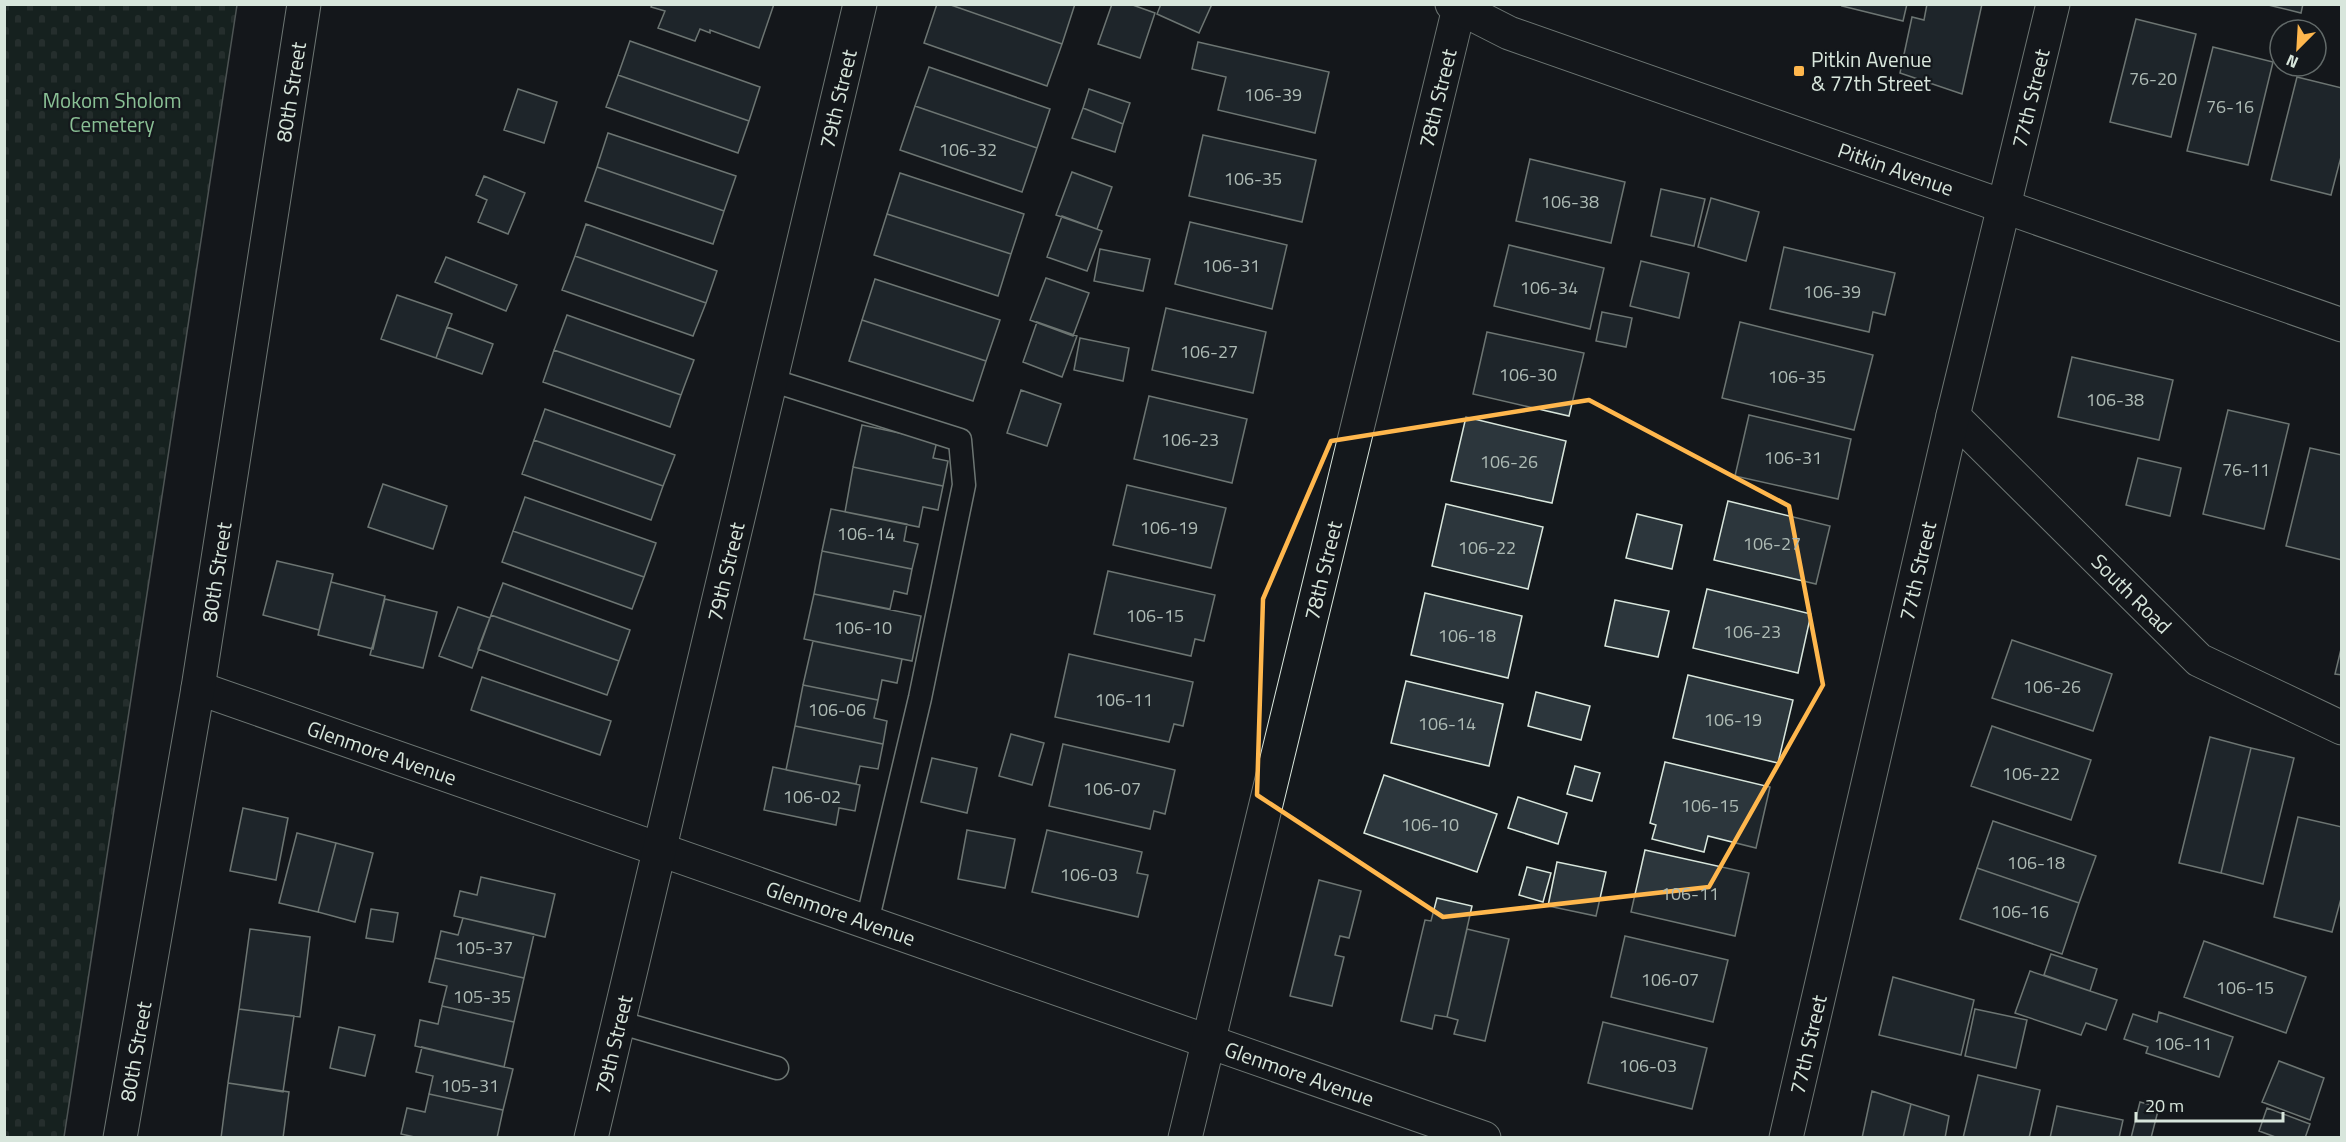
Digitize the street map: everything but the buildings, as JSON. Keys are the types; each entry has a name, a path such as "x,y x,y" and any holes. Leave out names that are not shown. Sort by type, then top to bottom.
{"street":[{"name":"80th Street","path":"120,1137 198,688 304,4"},
{"name":"79th Street","path":"591,1137 860,4"},
{"name":"77th Street","path":"1786,1137 1953,416 2053,4"},
{"name":"Pitkin Avenue","path":"1457,6 1509,33 2342,325"},
{"name":"78th Street","path":"1185,1137 1457,6"},
{"name":"South Road","path":"1953,416 2199,660 2342,728"},
{"name":"Glenmore Avenue","path":"198,688 1484,1137"}],"lane":[{"path":"771,380 960,440 964,485 920,698 867,922"},
{"path":"618,1022 777,1068"}],"highlighted area":[{"path":"1589,400 1789,506 1823,685 1709,887 1443,917 1257,795 1263,599 1331,441"}],"green space":[{"name":"Mokom Sholom Cemetery","path":"5,4 237,5 64,1137 5,1137"}],"place":[{"name":"Pitkin Avenue & 77th Street","path":"1799,71"}]}
